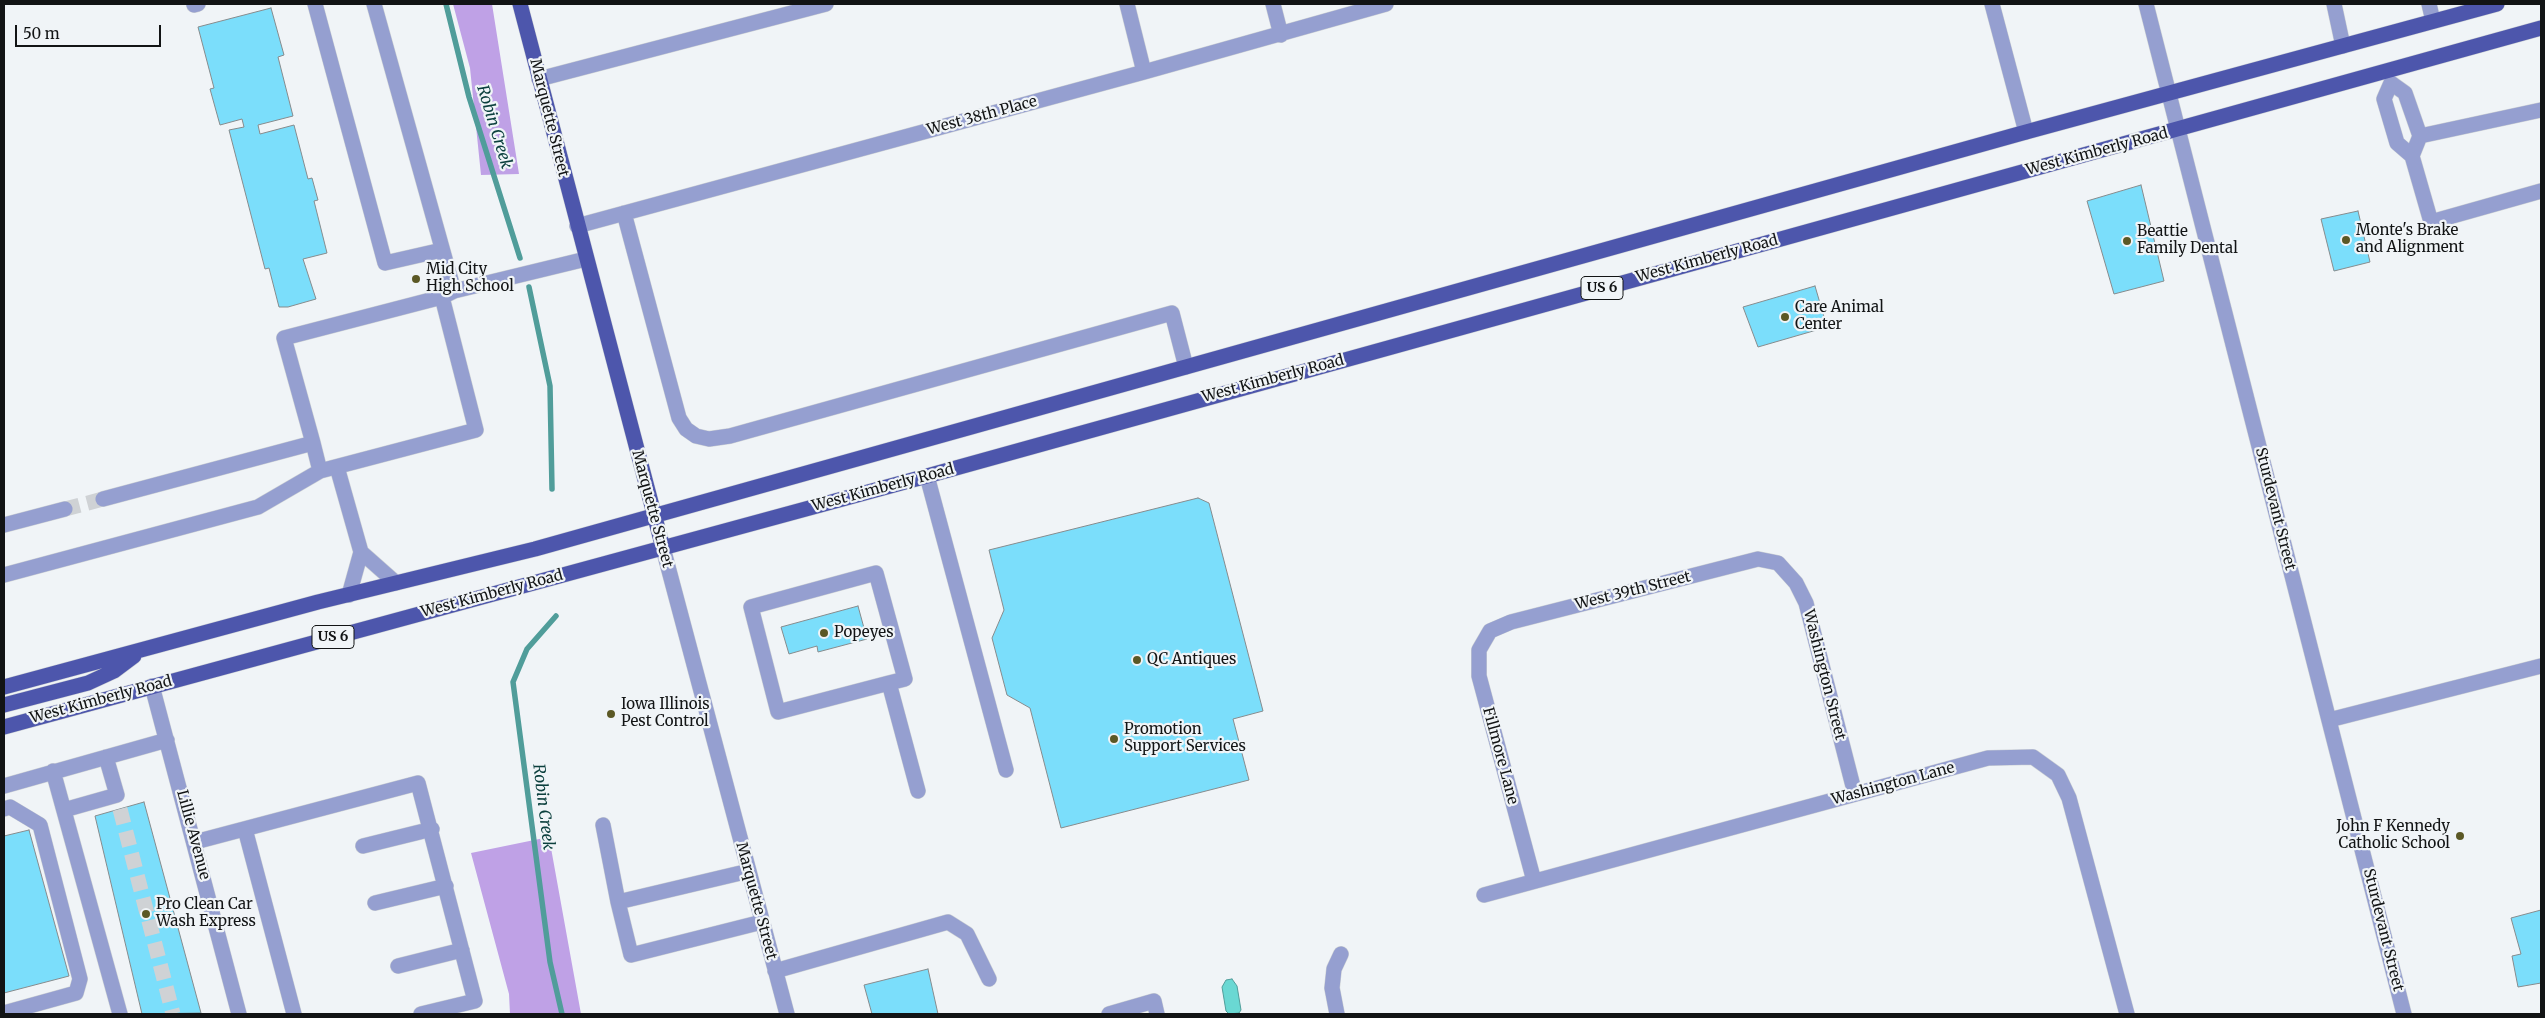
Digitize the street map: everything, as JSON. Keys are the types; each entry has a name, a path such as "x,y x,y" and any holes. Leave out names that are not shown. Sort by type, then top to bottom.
{"main road":[{"name":"Marquette Street","path":"520,4 663,548"},
{"name":"US 6","path":"4,687 349,595 535,549 2026,132 2497,4"},
{"name":"West Kimberly Road","path":"4,727 927,476 2179,129 2389,77 2541,28"},
{"path":"4,705 88,683 114,671 142,650"}],"street":[{"path":"315,4 385,263 442,250"},
{"path":"4,575 258,508 320,471 476,430 448,294 442,250 374,4"},
{"path":"539,79 826,4"},
{"path":"1127,4 1144,72"},
{"path":"1273,4 1281,35"},
{"name":"West 38th Place","path":"577,226 1281,35 1386,4"},
{"path":"1992,4 2026,132"},
{"name":"Sturdevant Street","path":"2146,4 2404,1014"},
{"path":"2334,4 2343,46"},
{"path":"2429,4 2433,21"},
{"path":"2389,77 2405,93 2420,136 2412,156"},
{"path":"2389,77 2384,98 2397,143 2412,156 2431,222 2541,191"},
{"path":"2420,136 2541,110"},
{"path":"624,213 679,418 686,429 696,436 709,439 730,436 1172,314 1186,367"},
{"path":"320,471 284,338 586,259"},
{"path":"103,499 313,444"},
{"path":"337,467 361,552 349,595"},
{"path":"927,476 1006,770"},
{"path":"4,525 65,509"},
{"name":"Marquette Street","path":"663,548 786,1014"},
{"path":"361,552 396,583"},
{"name":"West 39th Street","path":"1490,631 1511,622 1758,559 1778,563"},
{"name":"Washington Street","path":"1778,563 1796,583 1806,603 1855,794"},
{"path":"876,573 905,679 889,683 778,712 751,607 876,573"},
{"name":"Fillmore Lane","path":"1490,631 1479,650 1479,676 1534,881"},
{"path":"2329,720 2541,666"},
{"path":"889,683 918,791"},
{"name":"Lillie Avenue","path":"152,686 195,842 239,1014"},
{"path":"4,786 167,740"},
{"path":"64,810 118,802 106,757"},
{"name":"Washington Lane","path":"1484,895 1988,758 2032,757 2058,775 2069,798 2127,1014"},
{"path":"53,771 120,1014"},
{"path":"195,842 418,783 432,829 475,1001 421,1014"},
{"path":"4,809 10,807 40,825 80,979 76,993 4,1013"},
{"path":"603,825 618,902 631,955 762,922"},
{"path":"245,829 294,1014"},
{"path":"363,846 432,829"},
{"path":"618,902 749,871"},
{"path":"375,903 446,886"},
{"path":"775,971 948,922 967,934 989,979"},
{"path":"398,966 462,950"},
{"path":"1337,1014 1332,988 1334,970 1342,954"},
{"path":"1109,1014 1154,1001 1158,1014"}],"shaded area":[{"path":"453,4 492,4 519,174 481,175 470,68"},
{"path":"549,837 581,1014 510,1014 509,994 471,853"}],"water":[{"path":"1232,979 1237,986 1241,1010 1239,1013 1229,1014 1226,1011 1222,987 1226,980"}],"building":[{"path":"271,8 284,55 278,57 293,116 258,125 260,134 294,125 308,179 312,178 318,200 314,201 327,253 303,259 316,299 288,307 279,307 269,268 265,269 229,130 244,127 242,119 220,125 210,89 214,88 198,27"},
{"name":"Beattie Family Dental","path":"2141,185 2164,281 2114,294 2087,201"},
{"name":"Monte's Brake and Alignment","path":"2358,211 2370,262 2334,271 2321,219"},
{"name":"Care Animal Center","path":"1815,286 1827,327 1758,347 1743,307"},
{"path":"1198,498 1209,503 1263,711 1233,719 1249,780 1061,828 1030,708 1007,695 992,638 1004,610 989,550"},
{"name":"Popeyes","path":"858,606 867,639 818,652 817,646 789,654 781,627"},
{"name":"Pro Clean Car Wash Express","path":"144,802 201,1013 142,1014 95,816"},
{"path":"29,830 69,976 4,993 4,836"},
{"path":"2541,910 2541,983 2518,987 2512,956 2521,954 2511,918"},
{"path":"928,969 938,1014 872,1014 864,985"}],"waterway":[{"name":"Robin Creek","path":"446,4 469,97 520,258"},
{"name":"Robin Creek","path":"529,287 550,386 552,489"},
{"name":"Robin Creek","path":"556,616 527,649 513,682 550,962 562,1014"}],"tunnel":[{"path":"65,509 103,499"},
{"path":"120,809 173,1014"}],"place":[{"name":"Monte's Brake and Alignment","path":"2346,240"},
{"name":"Beattie Family Dental","path":"2127,241"},
{"name":"Mid City High School","path":"416,279"},
{"name":"Care Animal Center","path":"1785,317"},
{"name":"Popeyes","path":"824,633"},
{"name":"QC Antiques","path":"1137,660"},
{"name":"Iowa Illinois Pest Control","path":"611,714"},
{"name":"Promotion Support Services","path":"1114,739"},
{"name":"John F Kennedy Catholic School","path":"2460,836"},
{"name":"Pro Clean Car Wash Express","path":"146,914"}]}
